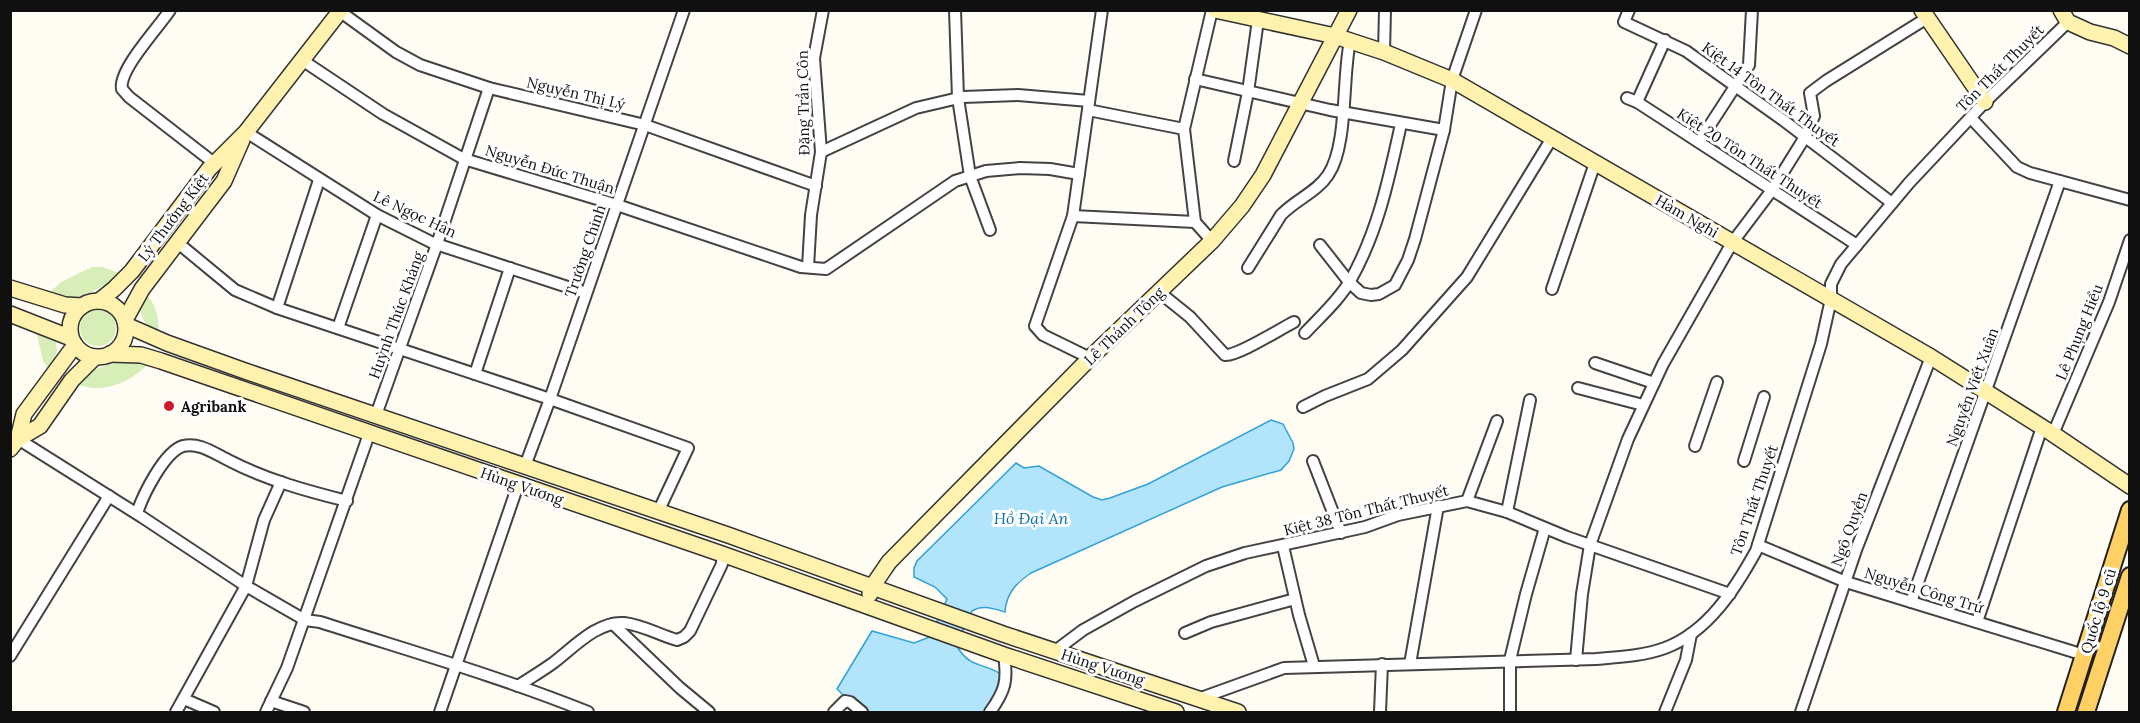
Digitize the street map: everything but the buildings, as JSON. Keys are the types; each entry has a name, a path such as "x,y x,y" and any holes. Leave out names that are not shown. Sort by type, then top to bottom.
{"main road":[{"name":"Hàm Nghi","path":"1214,10 1343,39 1384,52 1452,81 1931,357 2047,430 2130,486"},
{"name":"Lê Thánh Tông","path":"866,606 872,587 889,562 1090,358 1212,241 1242,206 1263,175 1301,103 1343,39 1349,10"},
{"name":"Lý Thường Kiệt","path":"99,301 132,271 214,163 246,132 340,11"},
{"path":"1924,14 1985,102"},
{"path":"2065,16 2090,32 2114,38 2130,46"},
{"name":"Lý Thường Kiệt","path":"125,322 142,289 224,181 246,132"},
{"path":"162,231 178,243"},
{"path":"10,288 65,305 82,306 99,301 115,306 125,322 123,342 72,380 40,426 14,444"},
{"path":"14,444 24,414 73,342 70,329 71,320 82,306"},
{"path":"10,314 73,342 87,355 103,356"},
{"name":"Hùng Vương","path":"125,322 167,343 245,371 1238,712"},
{"name":"Hùng Vương","path":"103,356 141,355 722,554 961,640 1172,712"},
{"path":"238,390 245,371"},
{"path":"369,434 375,415"},
{"path":"518,485 525,466"},
{"name":"Quốc lộ 9 cũ","path":"2066,712 2130,510"},
{"path":"651,531 658,512"},
{"path":"722,554 728,535"},
{"name":"Quốc lộ 9 cũ","path":"2086,712 2130,576"},
{"path":"2084,656 2102,662"},
{"path":"1172,712 1198,699"}],"street":[{"path":"170,10 132,61 121,85 129,97 214,163"},
{"name":"Trường Chinh","path":"525,466 684,10"},
{"name":"Đặng Trần Côn","path":"808,267 811,215 821,152 814,58 823,10"},
{"path":"955,10 958,98 970,176 990,230"},
{"path":"1090,358 1043,335 1035,326 1073,216 1102,10"},
{"path":"1212,241 1195,222 1184,129 1214,10"},
{"path":"1384,52 1385,10"},
{"path":"1320,245 1349,282 1361,292 1371,295 1385,292 1395,285 1408,260 1415,239 1444,130 1452,81 1476,10"},
{"name":"Kiệt 14 Tôn Thất Thuyết","path":"1629,10 1624,22 1686,51 1805,136 1892,203"},
{"path":"1699,142 1749,65 1752,10"},
{"name":"Nguyễn Thị Lý","path":"340,11 396,52 420,64 489,88 645,125 816,186"},
{"path":"1576,660 1582,594 1590,545 1628,439 1654,383 1732,243 1772,190 1805,136 1814,116 1810,93 1924,14"},
{"name":"Tôn Thất Thuyết","path":"1198,699 1284,668 1510,660 1576,660 1630,656 1666,648 1691,634 1712,616 1730,594 1739,582 1758,545 1821,344 1831,300 1831,284 1840,264 1892,203 2065,16"},
{"path":"1234,161 1248,92 1258,20"},
{"path":"1248,268 1281,215 1328,176 1337,153 1342,113 1343,39"},
{"name":"Kiệt 20 Tôn Thất Thuyết","path":"1665,40 1632,100 1857,245"},
{"name":"Nguyễn Đức Thuận","path":"302,60 383,114 464,159 617,205 801,267 808,267"},
{"path":"1195,79 1342,113 1444,130"},
{"name":"Huỳnh Thúc Kháng","path":"375,415 437,244 489,88"},
{"path":"821,152 916,108 958,98 1018,95 1089,106 1184,129"},
{"path":"1971,117 2017,167 2030,173 2130,200"},
{"path":"1305,333 1349,282 1370,238 1382,207 1401,123"},
{"name":"Lê Ngọc Hân","path":"246,132 377,215 437,244 586,293"},
{"path":"1302,407 1368,379 1402,350 1467,277 1552,138"},
{"path":"1552,289 1595,163"},
{"path":"808,267 826,269 955,181 986,171 1020,168 1050,169 1079,174"},
{"path":"277,308 319,180"},
{"name":"Nguyễn Viết Xuân","path":"1911,602 2060,181"},
{"path":"338,328 377,215"},
{"path":"1073,216 1195,222"},
{"name":"Lê Phụng Hiểu","path":"1977,622 2047,430 2109,302 2130,240"},
{"path":"178,243 236,290 277,308 550,399 688,448 658,512"},
{"path":"474,374 510,268"},
{"path":"1159,292 1190,316 1225,355 1231,355 1294,322"},
{"name":"Ngô Quyền","path":"1801,712 1856,550 1931,357"},
{"path":"1595,363 1654,383"},
{"path":"1695,446 1717,382"},
{"path":"1578,388 1643,405"},
{"path":"1744,461 1764,398"},
{"path":"1507,512 1530,400"},
{"path":"1467,501 1497,421"},
{"path":"266,712 287,668 369,434"},
{"path":"14,444 110,496 246,586 304,620 321,622 492,676 588,712"},
{"path":"137,513 155,476 180,447 199,446 281,482 347,501"},
{"path":"1313,460 1341,533"},
{"path":"176,712 246,586 264,520 281,482"},
{"path":"440,712 518,485"},
{"path":"10,656 110,496"},
{"name":"Kiệt 38 Tôn Thất Thuyết","path":"1055,651 1083,630 1134,601 1206,566 1245,554 1365,528 1398,515 1467,501 1507,512 1590,545 1730,594"},
{"path":"1410,664 1438,506"},
{"path":"1510,712 1510,660 1545,528"},
{"name":"Nguyễn Công Trứ","path":"1758,545 1846,582 2084,656"},
{"path":"1283,546 1314,666"},
{"path":"518,686 546,668 581,640 613,624 637,625 677,640 684,638 722,564 722,554"},
{"path":"1185,633 1211,622 1295,599"},
{"path":"613,624 680,688 709,712"},
{"path":"1665,712 1686,660 1691,634"},
{"path":"990,712 1006,684 1004,655"},
{"path":"1380,712 1382,664"},
{"path":"184,699 214,712"},
{"path":"271,701 304,712"},
{"path":"834,712 845,701 850,702 862,712"}],"green space":[{"path":"92,267 102,267 123,274 76,299 47,295 61,282"},
{"path":"143,291 156,311 158,335 147,325 142,316"},
{"path":"98,310 111,315 116,328 111,341 98,346 85,341 80,328 85,315"},
{"path":"36,330 55,337 57,351 50,371 43,361"},
{"path":"121,360 151,361 135,375 116,385 95,388 74,383 94,370"}],"water":[{"name":"Hồ Đại An","path":"1271,420 1283,424 1293,443 1294,449 1289,461 1281,470 1222,487 1031,573 1013,590 1007,600 1005,612 984,607 972,611 956,645 973,663 997,671 1003,676 989,712 867,712 850,696 847,699 837,689 872,631 914,643 930,637 947,599 935,587 914,577 917,561 1016,463 1024,468 1039,466 1102,500 1148,484"}],"place":[{"name":"Agribank","path":"169,406"}]}
